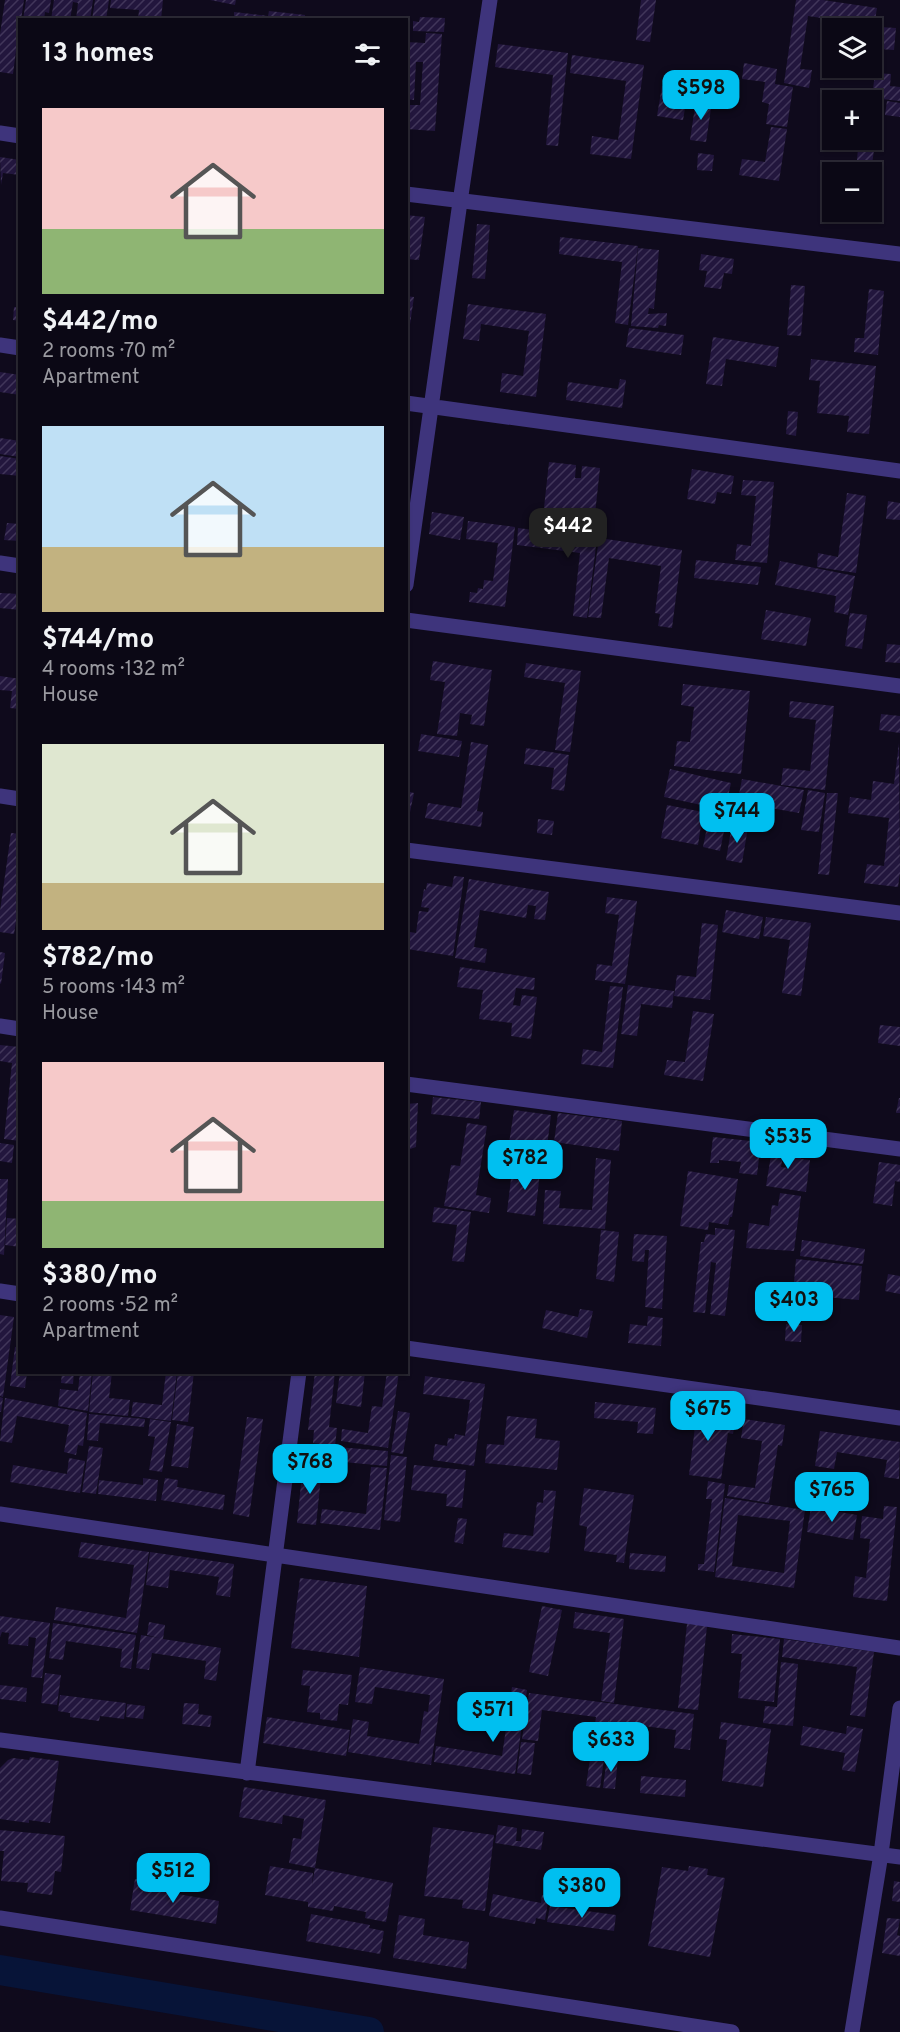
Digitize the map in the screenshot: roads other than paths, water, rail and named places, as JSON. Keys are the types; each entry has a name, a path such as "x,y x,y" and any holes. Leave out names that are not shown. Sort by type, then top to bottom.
{"street":[{"path":"408,571 490,0"},
{"path":"0,133 18,136"},
{"path":"408,194 900,254"},
{"path":"0,345 18,348"},
{"path":"408,403 900,471"},
{"path":"0,563 18,566"},
{"path":"408,620 900,686"},
{"path":"0,796 18,799"},
{"path":"408,850 900,913"},
{"path":"0,1026 18,1029"},
{"path":"408,1084 900,1149"},
{"path":"0,1291 18,1294"},
{"path":"408,1348 900,1418"},
{"path":"247,1773 299,1374"},
{"path":"0,1514 900,1648"},
{"path":"852,2032 881,1854 900,1708"},
{"path":"0,1740 900,1857"},
{"path":"0,1918 732,2032"}],"waterway":[{"path":"0,1970 369,2032"}]}
